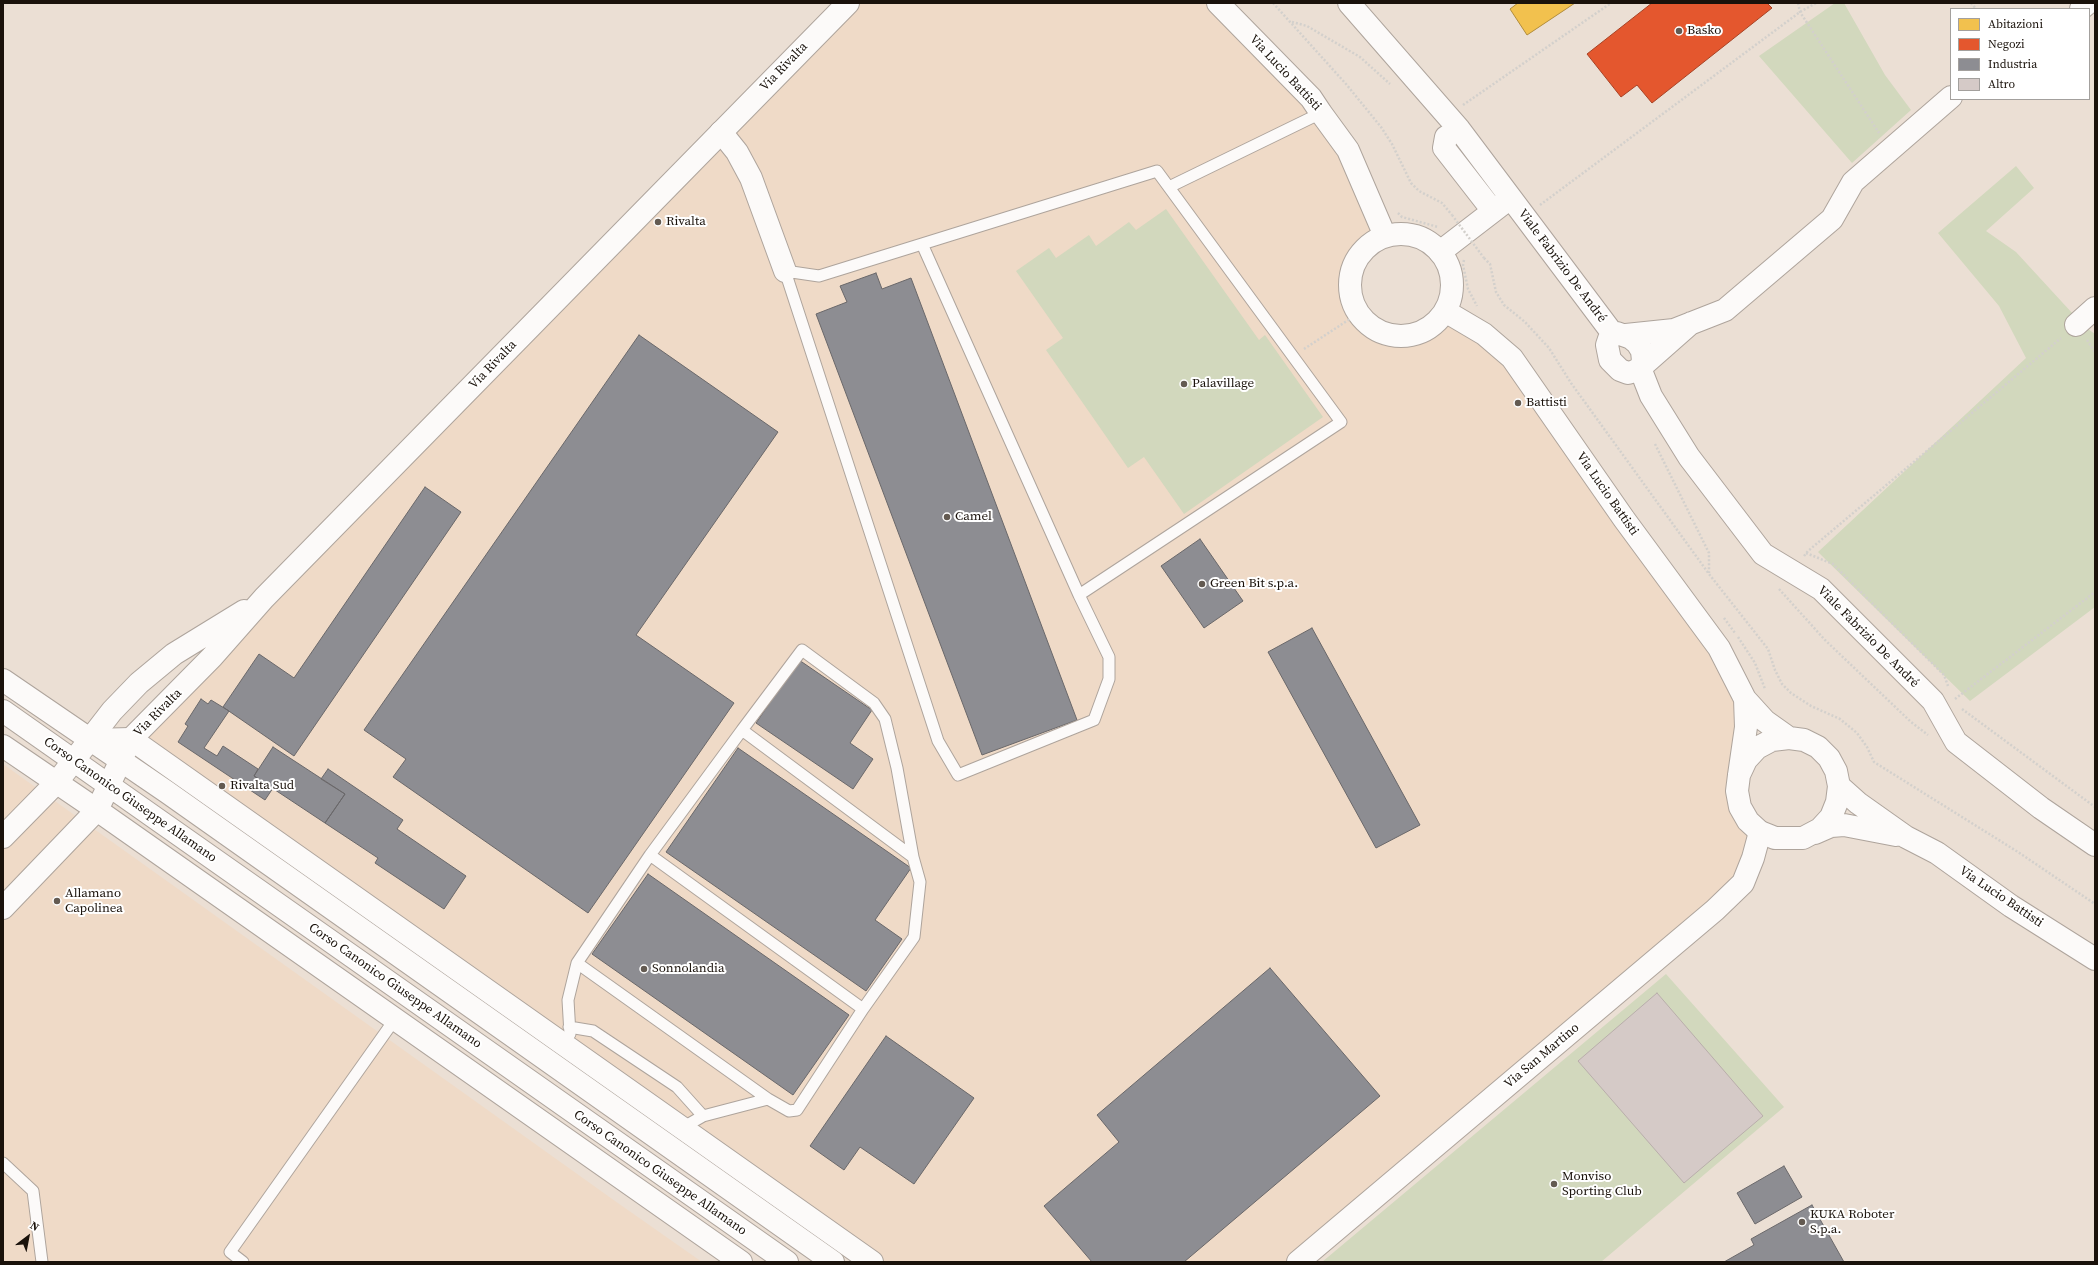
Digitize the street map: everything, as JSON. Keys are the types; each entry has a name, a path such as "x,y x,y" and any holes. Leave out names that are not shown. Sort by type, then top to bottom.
{"street":[{"name":"Via Rivalta","path":"3,908 97,810 132,739 212,657 264,598 848,3"},
{"name":"Via Lucio Battisti","path":"1218,3 1311,98 1322,113 1348,150 1385,236"},
{"name":"Viale Fabrizio De André","path":"1349,3 1454,123 1510,197 1620,335 1637,343 1642,351 1643,361 1640,368 1628,373 1620,370 1610,360 1607,345 1620,335"},
{"path":"1620,335 1674,330 1725,310 1832,219 1853,182 1950,98"},
{"path":"1454,123 1446,138 1444,148 1493,211"},
{"path":"721,132 736,152 750,178 785,271"},
{"name":"Viale Fabrizio De André","path":"1440,252 1463,240 1510,197"},
{"path":"1398,233 1414,235 1428,241 1440,252 1451,276 1452,293 1445,311 1432,326 1416,334 1400,336 1383,333 1366,322 1355,308 1350,292 1351,274 1358,256 1370,243 1385,236 1398,233"},
{"path":"2076,325 2095,308"},
{"name":"Via Lucio Battisti","path":"1445,311 1484,334 1512,358 1624,519 1719,648 1745,699 1765,721 1789,738"},
{"path":"1640,368 1691,323"},
{"name":"Viale Fabrizio De André","path":"1640,368 1651,396 1693,463 1763,554 1821,589 1933,701 1947,706 1956,742 2041,808 2095,845"},
{"name":"Via Rivalta","path":"3,836 57,782 112,711 139,682 174,654 264,598"},
{"name":"Corso Canonico Giuseppe Allamano","path":"3,680 167,792 833,1262"},
{"name":"Via Lucio Battisti","path":"1745,699 1746,728 1737,791 1740,807 1748,820 1760,832 1775,838 1803,838 1831,826 1844,825 1906,837"},
{"name":"Corso Canonico Giuseppe Allamano","path":"3,712 787,1262"},
{"name":"Via Lucio Battisti","path":"1739,775 1746,760 1758,748 1772,740 1789,738 1804,740 1818,747 1828,758 1836,771 1839,786 1837,802 1831,817 1820,829 1803,838"},
{"path":"132,739 872,1262"},
{"name":"Corso Canonico Giuseppe Allamano","path":"90,740 132,739"},
{"name":"Corso Canonico Giuseppe Allamano","path":"3,746 57,782 741,1262"},
{"name":"Via Lucio Battisti","path":"1839,786 1864,807 1906,837 1937,854 2011,906 2095,959"},
{"name":"Via San Martino","path":"1298,1262 1715,910 1743,883 1754,858 1760,832"}],"lane":[{"path":"1169,187 1322,113"},
{"path":"922,244 1079,595 1109,657 1109,679 1094,720 958,775 938,741 785,271 819,276 922,244 1157,171 1341,422 1079,595"},
{"path":"570,1049 568,1000 577,963 650,855 802,650 874,703 885,719 897,768 913,857 920,882 914,937 863,1009 797,1110 790,1111 768,1099 577,963"},
{"path":"742,730 913,857"},
{"path":"650,855 863,1009"},
{"path":"243,1262 230,1252 395,1019"},
{"path":"569,1027 593,1031 676,1087 703,1116"},
{"path":"682,1128 703,1116 768,1099"},
{"path":"3,1163 33,1192 42,1262"}],"path":[{"path":"1273,3 1381,127 1392,144 1411,183 1419,191 1442,203 1490,264 1496,292 1504,305 1549,348 1571,383 1709,574 1768,649 1782,684 1791,693 1811,706 1840,718 1857,733 1867,747 1874,762 2018,852 2095,904"},
{"path":"1454,123 1611,3"},
{"path":"1798,3 1800,12 1891,150"},
{"path":"1525,216 1800,12 1816,3"},
{"path":"1291,22 1307,26 1360,57 1373,67 1395,89"},
{"path":"1395,210 1402,217 1441,228 1463,240"},
{"path":"1458,214 1463,240 1463,265 1468,289 1482,312"},
{"path":"1293,356 1359,312"},
{"path":"1793,571 1806,553 2076,325 2095,352"},
{"path":"1654,442 1709,554 1709,574"},
{"path":"1806,553 1833,564 1944,675 1949,687"},
{"path":"1947,706 2095,592"},
{"path":"1721,614 1755,663 1764,688 1768,693"},
{"path":"1947,706 1952,693"},
{"path":"1947,706 1962,709 2095,807"}],"shaded area":[{"path":"848,3 1218,3 1311,98 1385,236 1370,243 1358,256 1351,273 1350,292 1359,313 1366,322 1383,333 1400,336 1416,334 1432,326 1445,311 1484,334 1745,699 1739,775 1760,832 1743,883 1298,1262 872,1262 131,739"},
{"path":"3,764 615,1201 702,1262 3,1262"}],"green space":[{"path":"1835,3 1844,3 1885,75 1911,110 1852,163 1759,56"},
{"path":"2016,166 2034,188 1986,231 2016,252 2085,327 2095,334 2095,607 1970,701 1818,552 2026,358 1999,306 1938,233"},
{"name":"Palavillage","path":"1166,209 1259,340 1265,335 1323,417 1184,514 1144,457 1128,468 1046,350 1063,338 1016,271 1049,248 1056,258 1089,235 1096,246 1129,222 1136,230"},
{"name":"Monviso Sporting Club","path":"1666,974 1784,1107 1601,1262 1322,1262"}],"building: Abitazioni":[{"path":"1518,3 1575,3 1527,35 1510,9"}],"building: Negozi":[{"name":"Basko","path":"1652,3 1767,3 1772,8 1652,103 1637,85 1621,97 1587,54"}],"building: Industria":[{"name":"Camel","path":"876,273 882,289 911,278 1077,720 982,755 816,314 847,302 840,286"},
{"path":"639,335 778,432 636,635 734,703 588,913 393,777 406,759 364,730"},
{"path":"425,487 461,512 294,756 223,707 259,654 294,678"},
{"name":"Green Bit s.p.a.","path":"1200,539 1243,601 1204,628 1161,566"},
{"path":"1312,628 1420,825 1376,848 1268,652"},
{"path":"799,660 872,710 850,743 873,759 853,789 756,723"},
{"path":"201,699 208,704 211,700 229,711 204,748 217,756 223,746 258,769 254,776 273,788 265,800 178,742 188,726 185,724"},
{"path":"273,747 345,794 325,823 254,776"},
{"path":"738,748 911,868 875,920 902,939 866,991 666,852"},
{"path":"328,769 403,820 397,829 466,876 444,909 375,863 378,858 325,823 345,794 321,779"},
{"path":"648,874 849,1015 793,1095 592,954"},
{"path":"1270,968 1380,1096 1184,1262 1092,1262 1044,1206 1119,1142 1097,1115"},
{"path":"886,1036 974,1098 914,1184 860,1147 844,1170 810,1146"},
{"path":"1784,1166 1802,1197 1755,1224 1737,1193"},
{"name":"KUKA Roboter S.p.a.","path":"1812,1205 1844,1262 1724,1262 1754,1245 1751,1239"}],"building: Altro":[{"path":"1657,993 1763,1116 1684,1183 1578,1061"}],"place":[{"name":"Basko","path":"1679,31"},
{"name":"Rivalta","path":"658,222"},
{"name":"Palavillage","path":"1184,384"},
{"name":"Battisti","path":"1518,403"},
{"name":"Camel","path":"947,517"},
{"name":"Green Bit s.p.a.","path":"1202,584"},
{"name":"Rivalta Sud","path":"222,786"},
{"name":"Allamano Capolinea","path":"57,901"},
{"name":"Sonnolandia","path":"644,969"},
{"name":"Monviso Sporting Club","path":"1554,1184"},
{"name":"KUKA Roboter S.p.a.","path":"1802,1222"}]}
